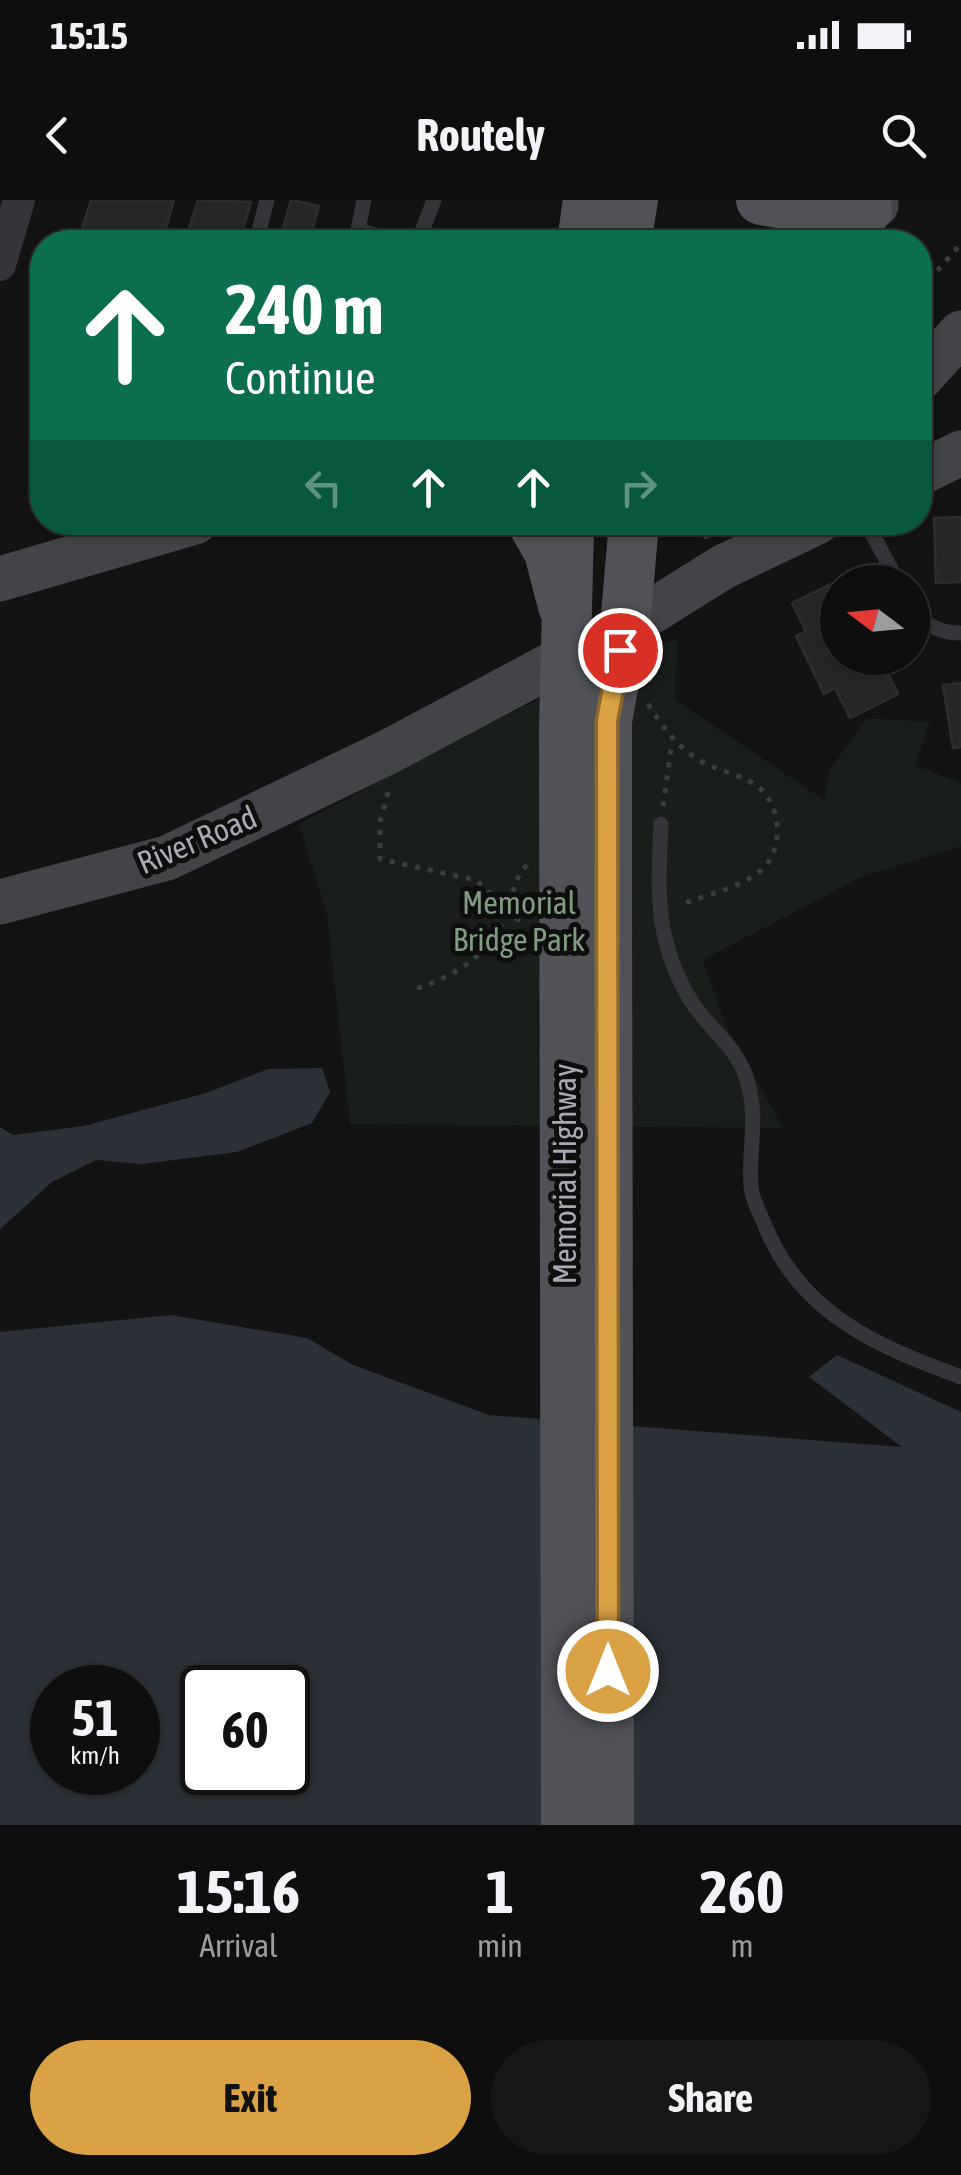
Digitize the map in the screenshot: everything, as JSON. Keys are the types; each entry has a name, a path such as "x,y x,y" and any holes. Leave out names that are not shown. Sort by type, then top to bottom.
{"main road":[{"path":"584,230 588,200"},
{"path":"628,230 633,200"},
{"path":"761,200 795,206 877,205"},
{"path":"828,230 877,205"},
{"path":"932,365 961,333"},
{"path":"932,467 961,453"},
{"path":"0,579 151,535"},
{"name":"Memorial Highway","path":"566,1825 567,624 585,535"},
{"name":"Memorial Highway","path":"591,535 626,615 607,721 608,1825"},
{"name":"River Road","path":"0,902 168,858 386,753 651,612 723,568 791,535"}],"street":[{"path":"0,264 18,200"}],"lane":[{"path":"259,230 267,200"},
{"path":"358,230 364,200"},
{"path":"423,230 434,200"},
{"path":"873,535 889,565"},
{"path":"930,624 952,634 961,633"},
{"path":"661,824 658,913 668,956 692,1003 725,1039 744,1070 756,1110 750,1191 776,1255 818,1305 886,1349 961,1377"}],"path":[{"path":"932,277 961,244"},
{"path":"661,824 672,741"},
{"path":"416,988 442,980 470,963 496,936 514,884 524,866 536,860"}],"green space":[{"name":"Memorial Bridge Park","path":"677,638 675,700 824,800 831,768 867,718 930,722 915,765 961,783 961,846 859,878 703,960 725,1024 783,1128 350,1124 327,913 299,824 503,716"}],"shaded area":[{"path":"322,1068 330,1092 312,1123 237,1152 142,1164 96,1160 52,1182 0,1229 0,1127 13,1135 84,1126 206,1093 268,1069"},
{"path":"171,1315 307,1338 353,1365 489,1415 902,1447 809,1377 837,1355 961,1412 961,1825 0,1825 0,1332"}],"building":[{"path":"91,200 174,200 165,230 82,230"},
{"path":"198,200 251,202 243,230 189,230"},
{"path":"291,200 319,206 312,230 282,230"},
{"path":"961,517 961,582 936,583 934,518"},
{"path":"820,589 820,675 888,675 898,694 850,718 835,688 824,694 796,636 806,631 792,603"},
{"path":"961,683 961,747 953,748 943,685"}],"route":[{"path":"608,1671 607,721 620,650"}]}
